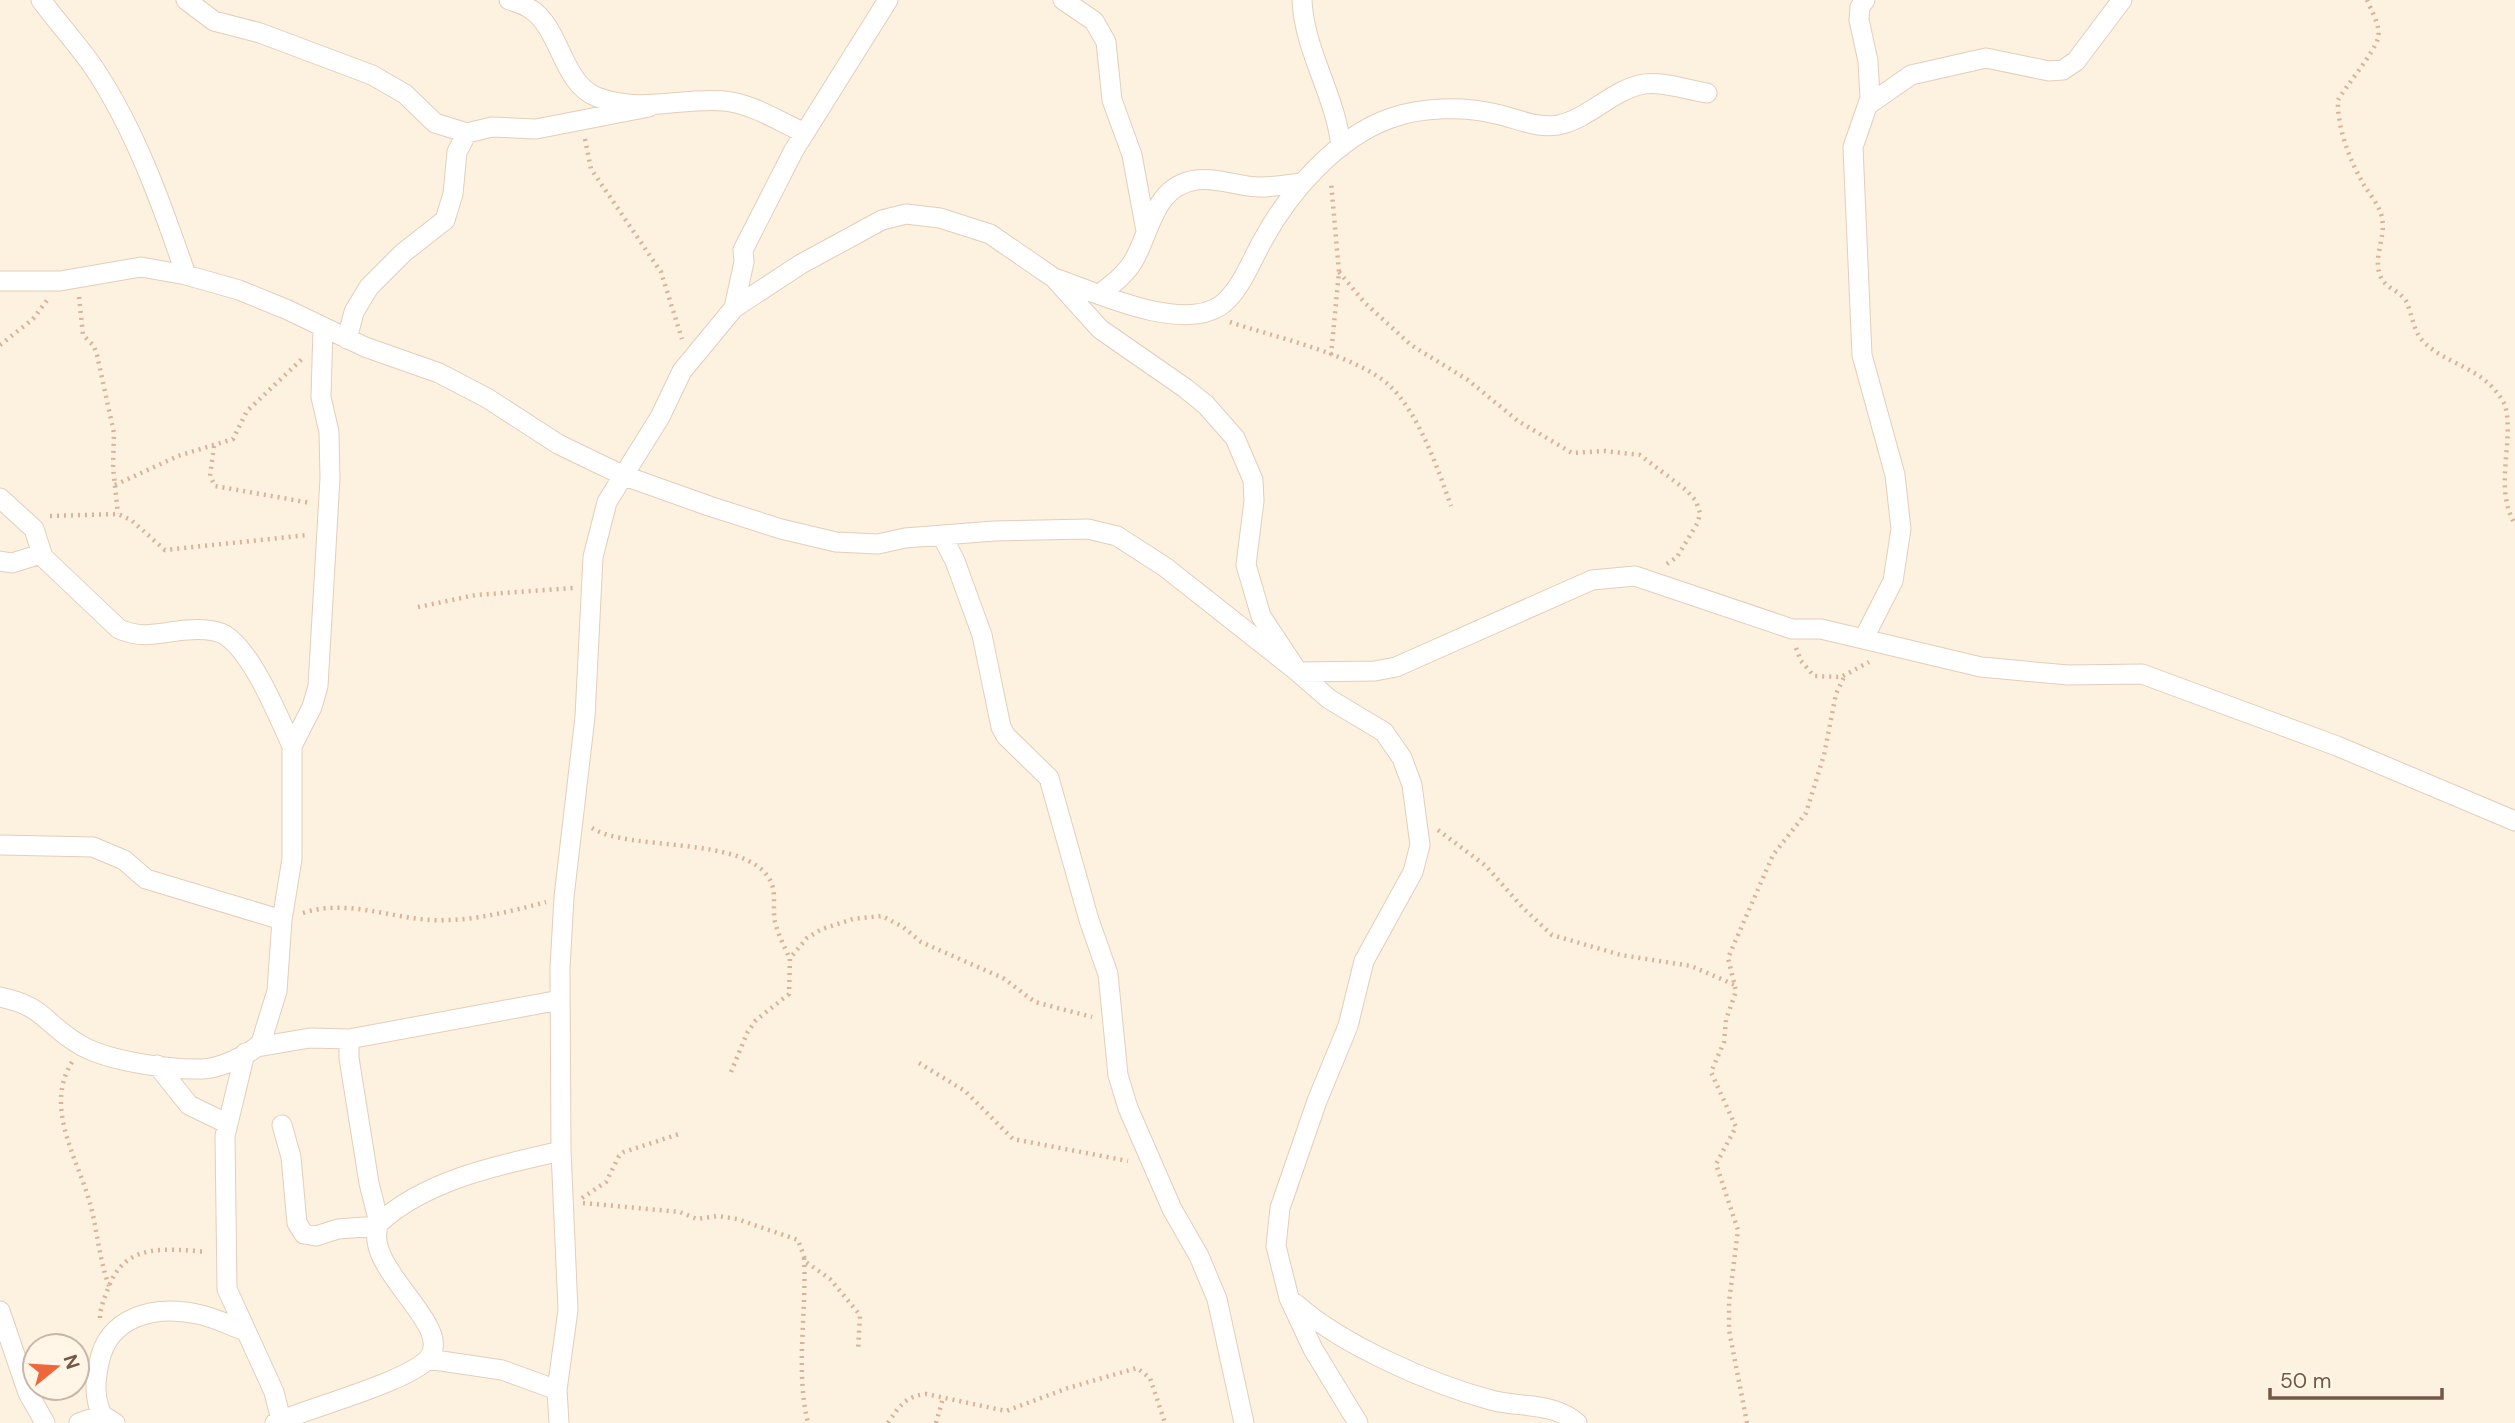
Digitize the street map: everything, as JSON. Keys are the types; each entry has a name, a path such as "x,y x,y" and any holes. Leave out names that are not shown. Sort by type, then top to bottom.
{"street":[{"path":"41,0 94,69 123,120 163,208 186,275"},
{"path":"186,0 214,21 260,33 372,75 405,94 427,118 467,133 492,127 536,129 649,107 725,101 754,109 805,133"},
{"path":"509,0 530,8 547,27"},
{"path":"538,0 547,27 578,82 595,97 649,107"},
{"path":"734,308 744,262 743,250 805,133 888,0"},
{"path":"1063,0 1094,21 1105,42 1112,100 1132,155 1146,232"},
{"path":"1302,0 1305,28 1334,109 1335,151"},
{"path":"1864,638 1893,581 1900,529 1895,475 1862,355 1853,147 1868,105 1870,76 1859,20 1860,6 1865,0"},
{"path":"1868,105 1911,75 1986,58 2049,71 2063,70 2076,61 2122,0"},
{"path":"1054,278 1143,309 1186,315 1203,313 1220,306 1236,289 1279,211 1303,183 1335,151 1390,118 1429,110 1493,113 1533,124 1558,125 1645,83 1707,93"},
{"path":"347,339 355,312 369,287 448,215 457,152 467,133"},
{"path":"1100,294 1120,279 1134,261 1157,206 1174,188 1194,180 1214,180 1259,187 1303,183"},
{"path":"559,1423 557,1390 568,1310 561,1151 560,1000 564,897 578,792 593,557 607,502 622,475 645,441 689,362 734,308 801,264 882,220 906,214 940,218 990,234 1054,278 1100,329 1185,387 1235,438 1253,480 1254,501 1246,565 1251,590 1261,616 1298,672"},
{"path":"0,281 66,280 141,267 186,275 239,290 323,333 347,339 439,373 487,398 558,444 622,475 780,529 836,542 878,544 942,536 1088,529 1117,536 1166,567 1329,699 1384,732 1402,758 1412,785 1418,814 1420,845 1413,872 1364,961 1348,1026 1317,1101 1280,1208 1276,1246 1289,1298 1314,1349 1358,1423"},
{"path":"323,333 321,397 329,432 328,510 325,598 319,629 316,694 292,746 292,859 282,920 274,1010 251,1050 225,1136 227,1289 243,1330 274,1392 278,1422 388,1381 428,1359 434,1349 434,1335 376,1243 378,1225 349,1058 349,1039"},
{"path":"0,498 34,529 41,554 119,629 134,635 154,636 199,629 226,636 256,677 292,746"},
{"path":"942,536 960,573 982,635 1001,727 1006,736 1049,778 1089,920 1108,974 1118,1075 1128,1108 1217,1299 1244,1423"},
{"path":"0,561 12,562 41,554"},
{"path":"1298,672 1375,671 1396,667 1592,580 1635,576 1788,627 1821,629 1981,667 2068,675 2142,674 2337,746 2515,821"},
{"path":"0,845 93,846 124,860 146,879 181,891 205,894 282,920"},
{"path":"0,997 33,1006 82,1046 98,1054 158,1065 202,1069 251,1050 310,1038 349,1039 560,1000"},
{"path":"158,1065 189,1105 228,1124"},
{"path":"282,1125 291,1157 297,1223 304,1234 316,1236 338,1229 378,1225 423,1194 484,1169 561,1151"},
{"path":"1289,1298 1326,1330 1400,1367 1491,1400 1561,1412 1577,1423"},
{"path":"0,1311 5,1333 28,1393 45,1423"},
{"path":"79,1423 109,1419 95,1391 102,1347 109,1335 123,1324 155,1313 198,1314 243,1330"},
{"path":"428,1359 502,1370 557,1390"}],"path":[{"path":"2367,0 2378,28 2378,39 2350,86 2338,100 2337,113 2350,155 2382,214 2378,264 2380,276 2406,302 2421,338 2432,348 2466,365 2496,392 2506,407 2512,435 2507,472 2509,506 2515,524"},
{"path":"582,120 592,169 661,272 689,362"},
{"path":"1331,355 1339,272 1339,246 1331,205 1335,151"},
{"path":"1339,272 1365,303 1412,345 1468,380 1518,421 1572,453 1605,451 1640,455 1686,490 1696,501 1700,513 1698,522 1676,557 1647,580"},
{"path":"0,345 42,310 66,280 81,305 83,335 94,346 114,432 118,514"},
{"path":"1203,313 1331,355 1379,377 1392,388 1435,461 1451,506"},
{"path":"115,485 178,456 233,439 247,411 323,333"},
{"path":"214,446 210,476 215,486 309,502 328,510"},
{"path":"26,520 118,514 131,520 165,550 326,533"},
{"path":"418,607 476,595 592,588"},
{"path":"1788,627 1801,661 1814,676 1826,678 1845,675 1882,655 1902,649"},
{"path":"1746,1423 1729,1330 1729,1302 1738,1230 1716,1164 1736,1127 1712,1072 1724,1042 1735,985 1728,958 1734,939 1773,855 1806,813 1831,731 1836,694 1845,675"},
{"path":"578,792 585,820 593,830 687,845 747,860 771,881 775,921 790,958 789,994 756,1020 747,1033 731,1072"},
{"path":"1418,814 1486,866 1523,908 1552,935 1621,955 1691,966 1735,985"},
{"path":"282,920 316,909 339,906 421,919 458,920 501,914 564,897"},
{"path":"790,958 807,938 822,929 853,919 881,916 921,942 1003,978 1035,1002 1084,1014 1113,1031"},
{"path":"82,1046 62,1081 61,1105 70,1148 90,1203 98,1254 109,1286"},
{"path":"919,1063 965,1091 1013,1139 1133,1162 1156,1169"},
{"path":"679,1134 624,1152 619,1156 606,1182 576,1202 680,1212 697,1219 718,1216 737,1219 798,1240 806,1262 838,1288 859,1315 858,1351"},
{"path":"102,1347 100,1311 109,1286 124,1260 135,1254 186,1251 226,1254"},
{"path":"804,1254 806,1298 803,1388 808,1423"},
{"path":"888,1423 898,1407 913,1396 943,1398 1006,1411 1068,1388 1137,1368 1150,1378 1165,1423"},
{"path":"936,1423 943,1398"}]}
